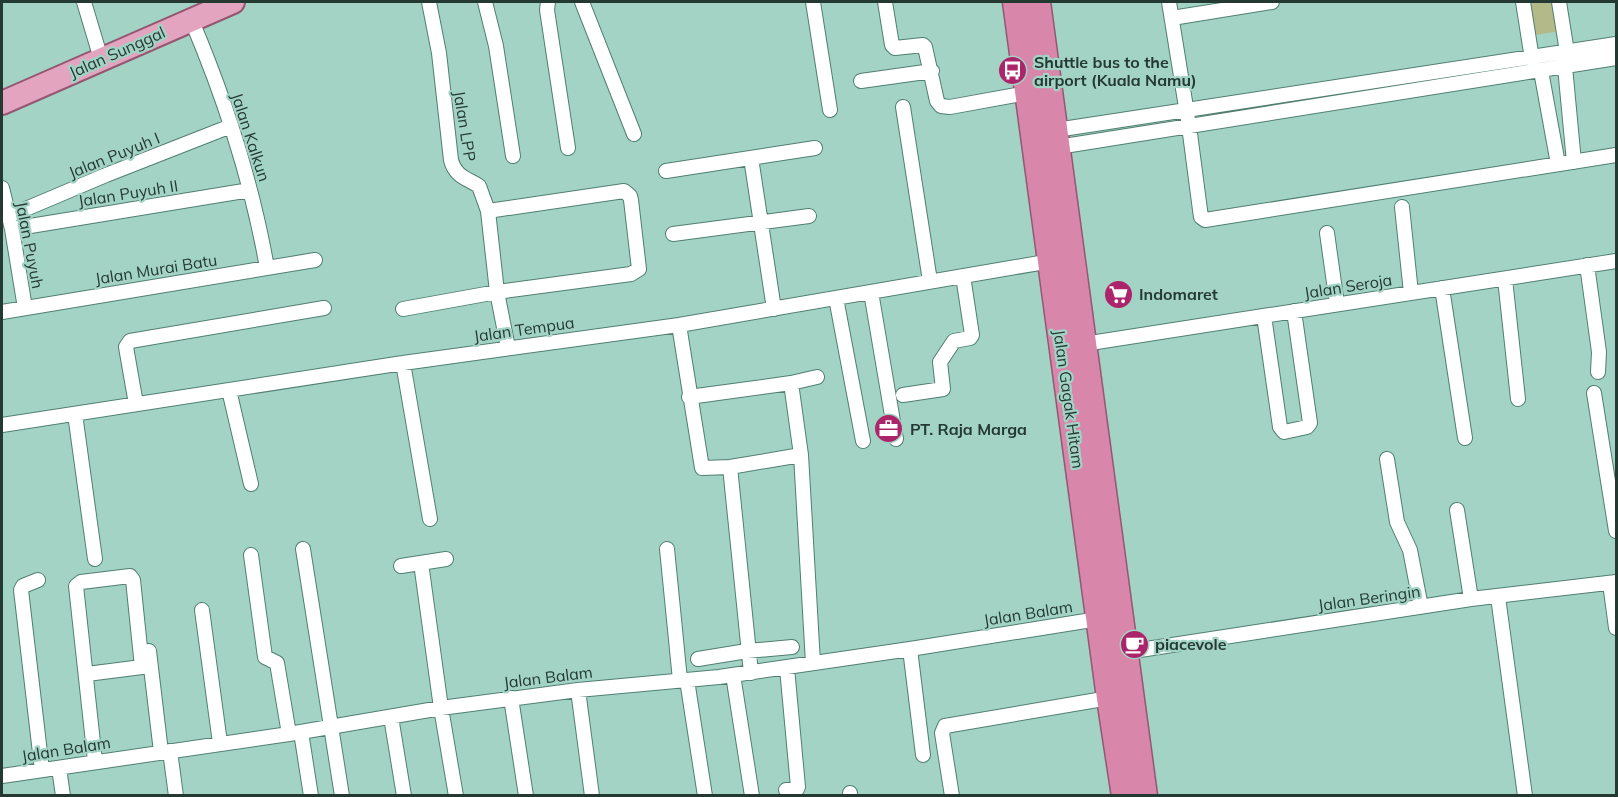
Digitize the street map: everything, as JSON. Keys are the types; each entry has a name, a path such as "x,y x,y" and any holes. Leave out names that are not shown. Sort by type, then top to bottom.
{"highway":[{"name":"Jalan Gagak Hitam","path":"1015,2 1051,261 1091,480 1126,652 1145,795"},
{"name":"Jalan Gagak Hitam","path":"1038,2 1084,344 1098,619 1124,795"}],"main road":[{"name":"Jalan Sunggal","path":"2,103 101,59 194,12 233,2"}],"street":[{"path":"84,2 101,59"},
{"name":"Jalan LPP","path":"429,2 439,53 451,160 453,168 459,175 478,186 488,211 497,292 508,348"},
{"path":"485,2 496,46 513,156"},
{"path":"548,2 547,10 568,148"},
{"path":"582,2 634,134"},
{"path":"813,2 830,110"},
{"path":"885,2 892,45 895,48 923,45 927,50 940,106 1027,93"},
{"path":"1168,2 1202,219 1210,220 1617,155"},
{"path":"1172,18 1272,2"},
{"path":"1522,2 1532,58 1540,71 1558,164"},
{"path":"1558,2 1567,52 1565,67 1574,162"},
{"name":"Jalan Kalkun","path":"194,12 250,190 267,268"},
{"path":"1057,138 1082,144 1189,126 1344,94 1617,44"},
{"path":"1057,138 1080,126 1186,111 1540,71 1617,58"},
{"path":"861,81 932,71"},
{"path":"903,107 930,281"},
{"name":"Jalan Puyuh I","path":"10,223 106,175 231,126"},
{"path":"1080,126 1082,144"},
{"path":"666,171 816,148"},
{"path":"751,158 763,223 774,309"},
{"name":"Jalan Puyuh","path":"2,188 10,223 8,250 25,308"},
{"name":"Jalan Puyuh II","path":"10,223 250,190"},
{"path":"403,309 497,292 635,273 639,267 631,200 628,193 618,191 488,211"},
{"path":"1402,207 1412,292"},
{"path":"673,234 809,216"},
{"path":"1327,233 1337,304"},
{"name":"Jalan Murai Batu","path":"2,312 315,260"},
{"name":"Jalan Tempua","path":"2,425 403,363 680,325 1051,261"},
{"name":"Jalan Seroja","path":"1084,344 1617,261"},
{"path":"1587,266 1599,352 1598,372"},
{"path":"903,395 942,390 944,385 941,361 954,341 970,338 972,335 963,276"},
{"path":"1505,279 1518,399"},
{"path":"1442,288 1465,438"},
{"path":"871,292 896,439"},
{"path":"836,298 863,441"},
{"path":"136,404 126,347 130,341 324,308"},
{"path":"1264,316 1280,427 1284,432 1307,427 1310,423 1294,311"},
{"path":"680,325 701,467 705,469 730,467 801,455"},
{"path":"403,363 430,519"},
{"path":"690,397 791,383 817,377"},
{"path":"791,383 801,455 813,663"},
{"path":"229,390 251,484"},
{"path":"1594,393 1617,531"},
{"path":"75,414 95,559"},
{"path":"1387,459 1397,522 1410,550 1421,607"},
{"path":"730,467 750,673"},
{"path":"1457,510 1471,599"},
{"path":"303,549 342,795"},
{"path":"666,549 684,680 705,795"},
{"path":"251,555 265,657 277,663 311,795"},
{"path":"401,567 446,559"},
{"path":"422,563 441,708 456,795"},
{"path":"87,674 142,667 133,580 130,576 77,584 95,761"},
{"path":"38,580 23,586 21,590 42,770"},
{"path":"1613,583 1617,628"},
{"name":"Jalan Beringin","path":"1126,652 1471,599 1613,583"},
{"path":"140,584 165,751 176,795"},
{"path":"1498,597 1525,795"},
{"path":"202,610 220,743"},
{"name":"Jalan Balam","path":"2,776 295,733 441,708 578,690 787,668 1098,619"},
{"path":"698,659 792,647"},
{"path":"910,649 923,755"},
{"path":"786,790 798,787 787,668"},
{"path":"733,675 752,795"},
{"path":"578,690 591,795"},
{"path":"512,698 526,795"},
{"path":"952,795 942,733 945,726 1109,698"},
{"path":"391,717 404,795"},
{"path":"59,768 63,795"}],"green space":[{"path":"1523,2 1556,2 1560,31 1529,36"}],"place":[{"name":"Shuttle bus to the airport (Kuala Namu)","path":"1013,71"},
{"name":"Indomaret","path":"1118,294"},
{"name":"PT. Raja Marga","path":"889,429"},
{"name":"piacevole","path":"1134,644"}]}
